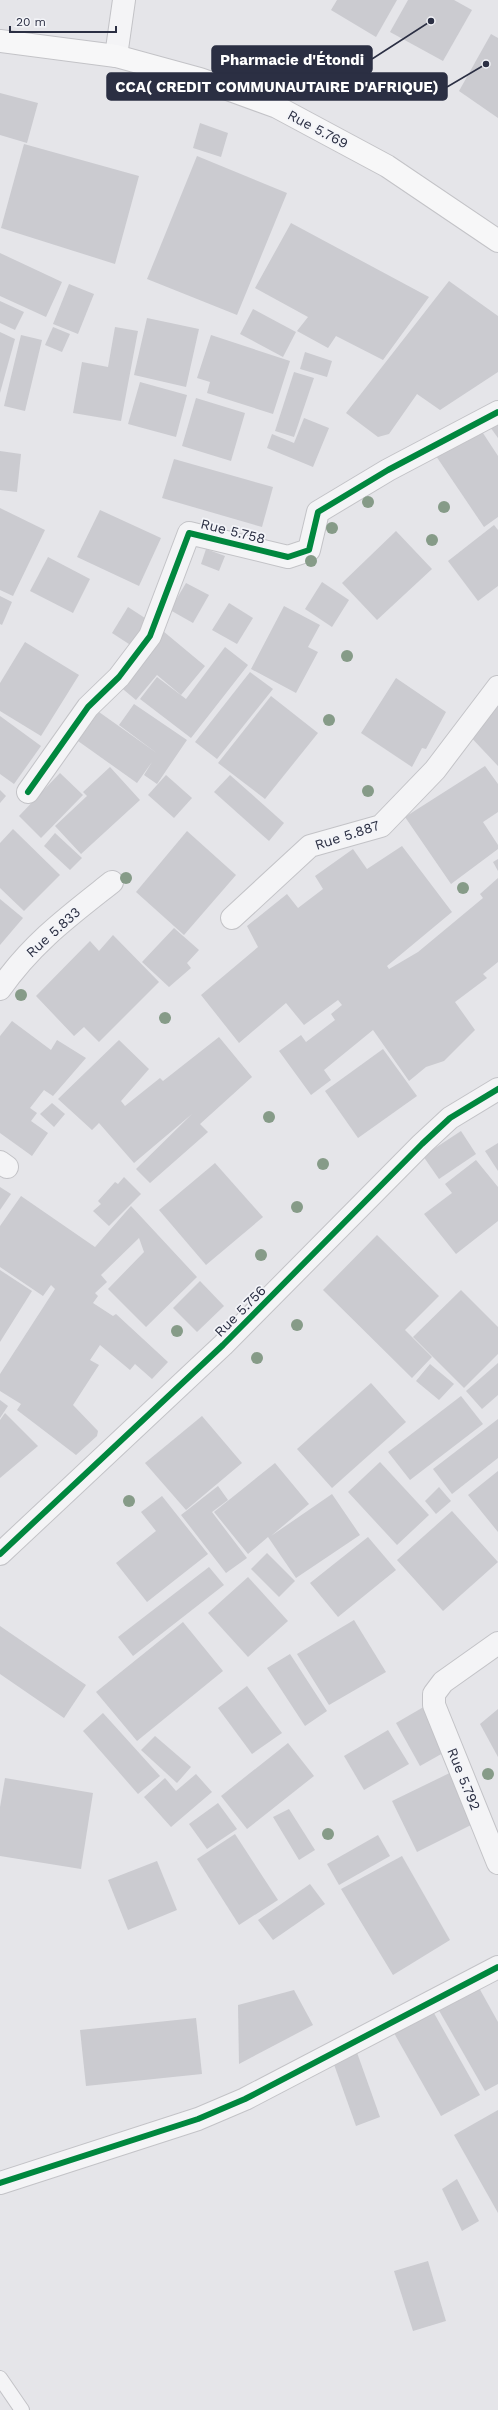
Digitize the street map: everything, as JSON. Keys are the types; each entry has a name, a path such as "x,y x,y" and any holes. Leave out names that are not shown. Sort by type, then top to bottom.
{"main road":[{"name":"Rue 5.769","path":"0,41 116,56 200,79 277,107 387,166 498,241"}],"street":[{"path":"116,56 124,0"},
{"name":"Rue 5.758","path":"28,792 88,707 119,677 150,636 189,533 288,557 309,550 318,512 388,470 498,412"},
{"name":"Rue 5.887","path":"232,918 310,846 381,826 435,770 498,687"},
{"name":"Rue 5.833","path":"0,989 16,965 47,934 112,882"},
{"name":"Rue 5.756","path":"0,1554 223,1345 422,1144 450,1118 498,1089"},
{"name":"Rue 5.792","path":"498,1644 444,1682 434,1694 434,1706 498,1863"},
{"path":"0,2183 198,2119 245,2099 498,1967"}],"lane":[{"path":"0,2378 22,2410"}],"building":[{"path":"337,0 397,0 376,37 331,10"},
{"path":"408,0 454,0 472,10 443,61 390,32"},
{"path":"491,34 498,38 498,118 459,91"},
{"path":"0,93 38,103 27,143 0,135"},
{"path":"200,123 228,133 221,157 193,148"},
{"path":"24,144 139,176 115,264 1,228"},
{"path":"197,156 287,193 237,315 147,279"},
{"path":"291,223 429,297 383,360 336,336 328,348 297,331 308,317 255,288"},
{"path":"0,253 62,282 46,317 0,296"},
{"path":"449,281 498,316 498,372 440,410 417,394 389,434 378,437 346,413"},
{"path":"69,284 94,294 78,334 53,324"},
{"path":"0,301 24,312 15,330 0,323"},
{"path":"253,309 296,332 283,357 240,334"},
{"path":"147,318 199,329 186,387 134,375"},
{"path":"53,327 70,334 62,352 45,345"},
{"path":"115,327 138,331 121,421 73,413 82,362 108,367"},
{"path":"0,332 15,339 0,393"},
{"path":"21,335 42,340 25,411 4,406"},
{"path":"211,335 290,361 273,414 207,393 210,382 197,378"},
{"path":"305,352 332,361 327,377 300,369"},
{"path":"294,372 314,378 294,437 275,431"},
{"path":"140,382 187,395 176,437 128,424"},
{"path":"196,398 245,413 231,461 182,446"},
{"path":"498,410 498,438 485,420"},
{"path":"304,418 329,428 313,467 267,448 272,434 294,443"},
{"path":"477,424 498,456 498,517 484,527 434,453"},
{"path":"0,451 21,454 17,492 0,490"},
{"path":"174,459 273,487 262,527 162,498"},
{"path":"0,508 45,530 13,596 0,590"},
{"path":"100,510 161,538 139,586 77,557"},
{"path":"494,525 498,530 498,586 478,601 448,561"},
{"path":"396,531 432,569 377,620 342,583"},
{"path":"206,549 225,556 219,571 201,564"},
{"path":"48,557 90,579 73,613 30,591"},
{"path":"322,582 349,600 332,627 305,609"},
{"path":"186,583 209,595 193,623 170,610"},
{"path":"0,596 12,602 2,625 0,624"},
{"path":"229,603 253,618 237,644 212,630"},
{"path":"284,606 320,625 308,647 318,652 296,693 251,669"},
{"path":"128,607 148,620 132,646 112,633"},
{"path":"163,631 205,666 181,695 157,675 136,700 118,685"},
{"path":"25,642 79,675 41,736 0,711 0,683"},
{"path":"225,647 248,665 191,738 140,699 157,677 186,699"},
{"path":"250,672 273,689 217,759 195,742"},
{"path":"396,678 446,712 426,749 422,748 412,767 361,733"},
{"path":"271,696 318,733 265,799 218,763"},
{"path":"498,699 498,766 467,733"},
{"path":"134,704 187,740 157,784 144,775 152,762 137,783 78,741 99,712 158,754 119,725"},
{"path":"0,716 41,746 14,784 0,774"},
{"path":"485,766 498,784 498,812 483,822 498,845 498,849 451,884 405,817"},
{"path":"110,767 140,800 81,854 55,826 87,796 83,792"},
{"path":"60,773 83,795 41,838 19,816"},
{"path":"166,775 192,798 174,818 148,795"},
{"path":"230,775 284,823 269,841 214,792"},
{"path":"0,790 6,796 0,803"},
{"path":"13,829 60,875 24,911 0,888 0,843"},
{"path":"187,831 236,875 184,935 136,892"},
{"path":"55,833 82,858 70,870 44,846"},
{"path":"402,846 452,912 387,966 389,969 418,952 483,898 480,894 498,878 498,962 483,974 487,978 455,1002 475,1030 444,1061 426,1067 409,1081 373,1030 324,1070 331,1080 311,1095 279,1051 301,1035 306,1042 335,1020 331,1014 342,1005 338,1000 304,1025 286,1003 239,1043 201,995 258,947 247,926 287,894 298,908 323,889 315,876 353,849 367,869"},
{"path":"498,859 498,871 493,862"},
{"path":"0,899 23,918 0,945"},
{"path":"174,928 199,950 187,963 191,968 169,987 142,962"},
{"path":"113,935 159,982 99,1042 84,1027 74,1036 36,996 90,941 99,951"},
{"path":"12,1021 51,1050 57,1040 86,1058 53,1096 44,1090 30,1108 37,1113 31,1121 48,1133 32,1156 0,1133 0,1036"},
{"path":"219,1037 252,1077 200,1124 208,1132 150,1183 136,1169 192,1114 134,1163 99,1123 92,1130 58,1099 119,1040 149,1069 121,1101 125,1106 160,1078 163,1081"},
{"path":"383,1049 417,1096 358,1138 325,1091"},
{"path":"52,1103 65,1114 54,1127 40,1114"},
{"path":"461,1131 476,1154 439,1179 423,1156"},
{"path":"498,1143 498,1171 485,1151"},
{"path":"476,1160 498,1187 498,1221 456,1254 424,1214 452,1193 445,1184"},
{"path":"215,1163 263,1217 206,1265 159,1210"},
{"path":"124,1177 141,1194 109,1226 93,1211 101,1204 98,1201 115,1182 118,1184"},
{"path":"0,1187 11,1194 0,1210"},
{"path":"21,1196 95,1247 131,1206 197,1277 146,1327 108,1289 144,1252 139,1238 101,1275 107,1282 95,1293 98,1296 93,1303 113,1316 116,1314 168,1362 152,1379 135,1364 130,1370 100,1345 90,1360 99,1365 73,1405 98,1431 97,1436 76,1455 17,1410 21,1404 0,1391 0,1374 55,1289 51,1285 43,1296 0,1267 0,1226"},
{"path":"377,1235 439,1296 405,1330 432,1357 412,1378 323,1290"},
{"path":"0,1270 32,1291 0,1342"},
{"path":"200,1281 224,1306 197,1332 173,1308"},
{"path":"461,1290 498,1327 498,1354 464,1388 413,1337"},
{"path":"498,1363 498,1395 482,1409 466,1391"},
{"path":"430,1364 454,1384 439,1400 416,1381"},
{"path":"371,1383 406,1422 332,1488 297,1449"},
{"path":"461,1396 483,1424 410,1480 388,1452"},
{"path":"0,1400 8,1406 0,1418"},
{"path":"5,1413 38,1446 0,1478 0,1420"},
{"path":"202,1416 242,1463 186,1510 145,1463"},
{"path":"498,1419 498,1458 452,1494 433,1469"},
{"path":"380,1462 429,1515 397,1545 348,1492"},
{"path":"275,1463 309,1504 271,1536 332,1494 360,1535 296,1578 268,1537 248,1554 214,1512"},
{"path":"498,1471 498,1532 468,1495"},
{"path":"218,1486 228,1500 212,1512 247,1558 226,1573 181,1515"},
{"path":"439,1487 451,1501 436,1514 425,1501"},
{"path":"162,1496 208,1554 147,1602 116,1563 156,1531 141,1512"},
{"path":"452,1511 498,1562 443,1611 397,1560"},
{"path":"368,1537 396,1570 338,1617 310,1583"},
{"path":"267,1553 295,1581 279,1597 251,1569"},
{"path":"209,1567 224,1585 133,1656 118,1637"},
{"path":"248,1577 288,1621 248,1657 208,1613"},
{"path":"354,1620 386,1672 329,1705 297,1654"},
{"path":"183,1622 223,1671 137,1741 96,1692"},
{"path":"0,1626 86,1685 64,1718 0,1674"},
{"path":"290,1654 327,1711 305,1726 267,1668"},
{"path":"247,1686 282,1733 252,1754 218,1708"},
{"path":"427,1705 452,1748 420,1766 396,1723"},
{"path":"498,1709 498,1757 480,1724"},
{"path":"103,1713 160,1776 138,1794 83,1731"},
{"path":"388,1730 409,1764 364,1790 344,1756"},
{"path":"155,1736 191,1767 177,1783 141,1750"},
{"path":"288,1743 314,1776 247,1829 221,1796"},
{"path":"462,1767 487,1817 417,1852 392,1801"},
{"path":"196,1774 212,1792 171,1827 144,1797 165,1778 176,1791"},
{"path":"5,1778 93,1793 81,1869 0,1856 0,1807"},
{"path":"218,1803 237,1829 207,1849 189,1824"},
{"path":"289,1809 315,1850 299,1860 273,1817"},
{"path":"235,1834 278,1900 239,1925 197,1859"},
{"path":"378,1835 390,1856 339,1885 327,1864"},
{"path":"402,1856 450,1940 393,1975 341,1889"},
{"path":"157,1861 177,1910 128,1930 108,1880"},
{"path":"310,1884 325,1904 273,1940 258,1920"},
{"path":"478,1986 498,2022 498,2084 485,2091 437,2007"},
{"path":"294,1990 313,2025 239,2064 238,2005"},
{"path":"430,2006 480,2095 441,2116 390,2026"},
{"path":"196,2018 202,2074 86,2086 80,2030"},
{"path":"355,2047 380,2117 356,2126 331,2056"},
{"path":"498,2110 498,2213 454,2135"},
{"path":"457,2179 479,2221 462,2231 442,2189"},
{"path":"428,2261 446,2321 413,2331 394,2271"}],"cycle path":[{"path":"28,792 88,707 119,677 150,636 189,533 288,557 309,550 318,512 388,470 498,412"},
{"path":"0,1554 223,1345 422,1144 450,1118 498,1089"},
{"path":"0,2183 198,2119 245,2099 498,1967"}],"place":[{"name":"Pharmacie d'Étondi","path":"431,21"},
{"name":"CCA( CREDIT COMMUNAUTAIRE D'AFRIQUE)","path":"486,64"}]}
